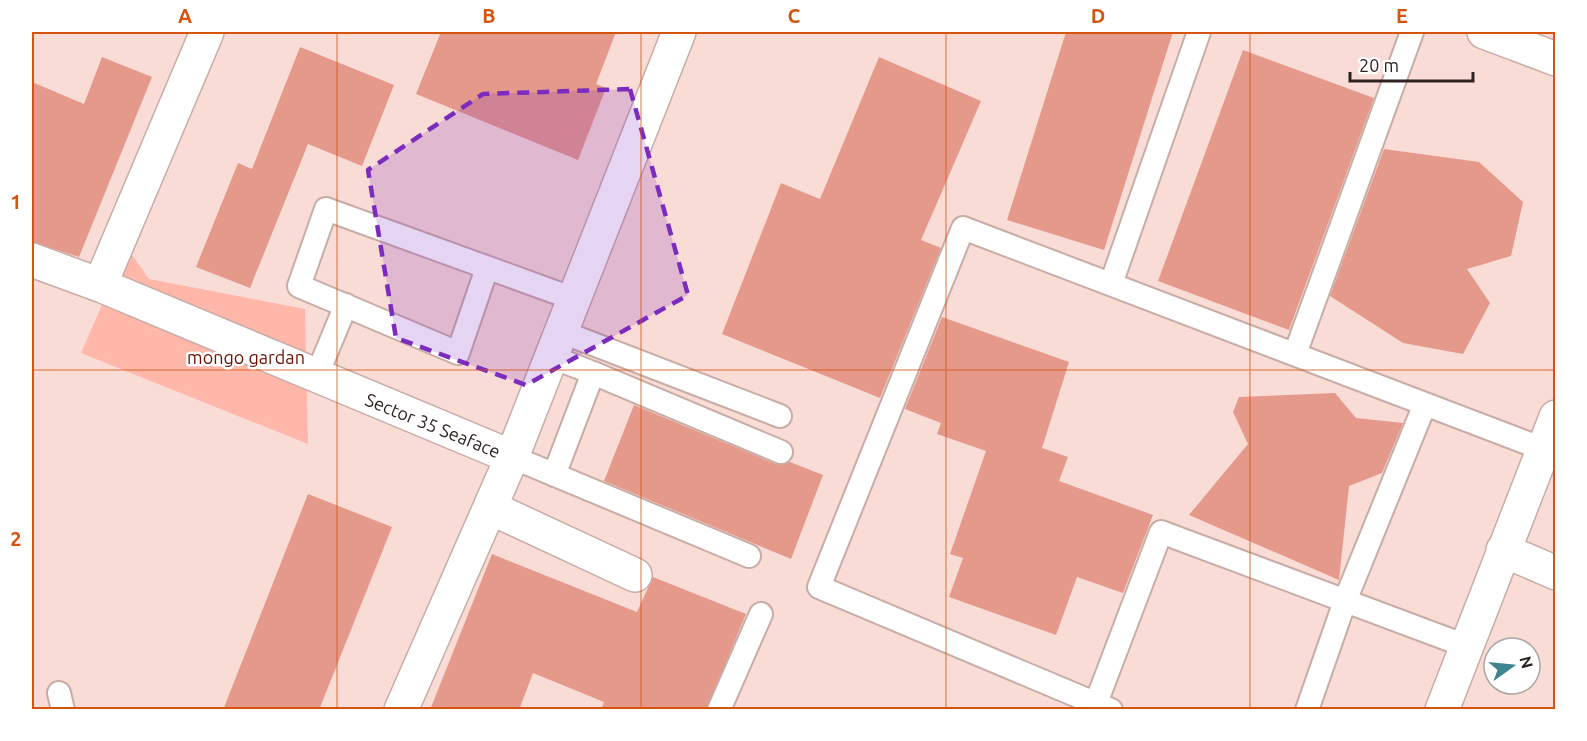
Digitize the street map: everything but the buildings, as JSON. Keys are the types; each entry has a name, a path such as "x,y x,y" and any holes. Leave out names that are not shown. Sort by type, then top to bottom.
{"street":[{"path":"100,285 207,32"},
{"name":"Sector 35 Seaface","path":"32,260 100,285 512,457 679,32"},
{"path":"1484,32 1556,59"},
{"path":"1442,710 1556,417"},
{"path":"401,710 512,457"},
{"path":"491,508 635,575"},
{"path":"1503,550 1556,573"}],"lane":[{"path":"1111,284 1199,32"},
{"path":"1295,354 1412,32"},
{"path":"487,267 458,353 299,286 326,209 487,267 574,299"},
{"path":"1466,646 1161,532 1103,706 819,587 963,228 1543,449"},
{"path":"316,377 346,305"},
{"path":"557,344 593,373 781,452"},
{"path":"557,344 780,416"},
{"path":"554,475 593,373"},
{"path":"1307,710 1345,601 1425,404"},
{"path":"512,457 749,556"},
{"path":"719,710 760,614"}],"highlighted area":[{"path":"630,89 688,295 526,385 396,338 368,170 483,94"}],"green space":[{"name":"mongo gardan","path":"127,248 149,279 305,309 308,444 81,353"}]}
